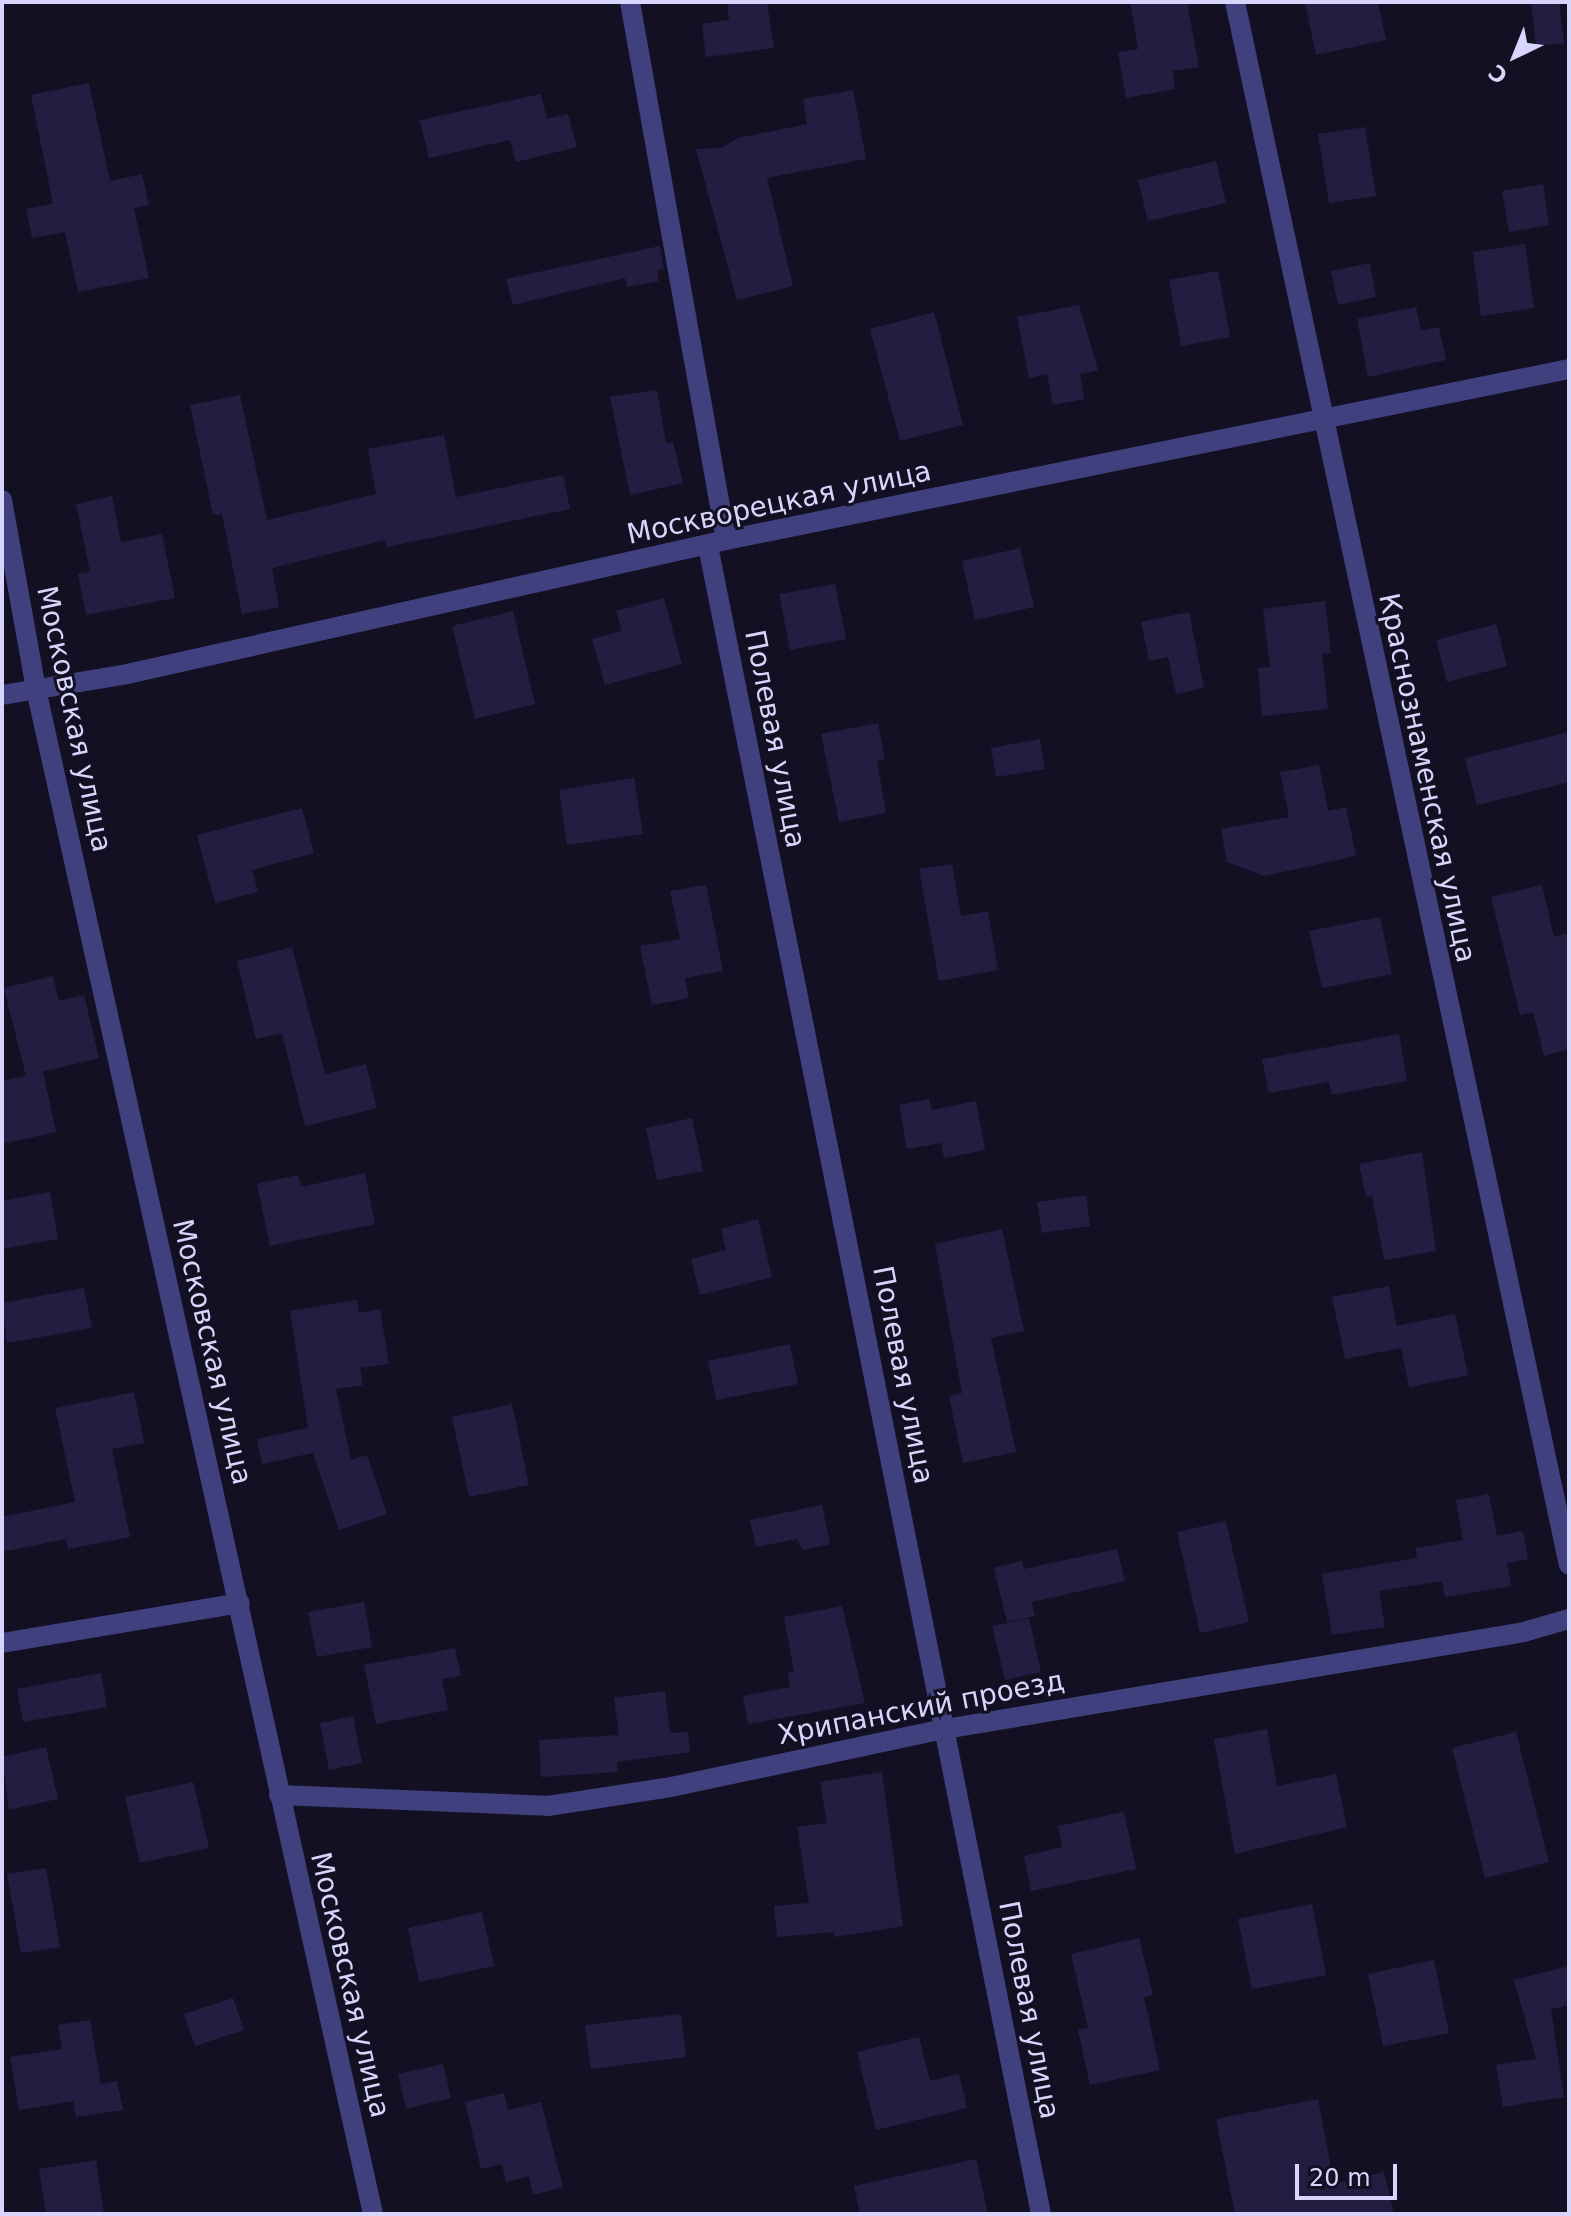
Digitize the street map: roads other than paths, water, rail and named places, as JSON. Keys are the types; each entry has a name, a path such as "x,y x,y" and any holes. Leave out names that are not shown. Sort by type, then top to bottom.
{"street":[{"name":"Полевая улица","path":"630,2 717,543 1041,2214"},
{"name":"Краснознаменская улица","path":"1235,2 1321,421 1569,1565"},
{"name":"Москворецкая улица","path":"2,695 127,674 717,543 1569,369"},
{"name":"Московская улица","path":"2,500 36,689 373,2214"},
{"path":"2,1643 240,1603"},
{"name":"Хрипанский проезд","path":"279,1795 548,1806 671,1787 945,1729 1524,1632 1569,1619"}]}
